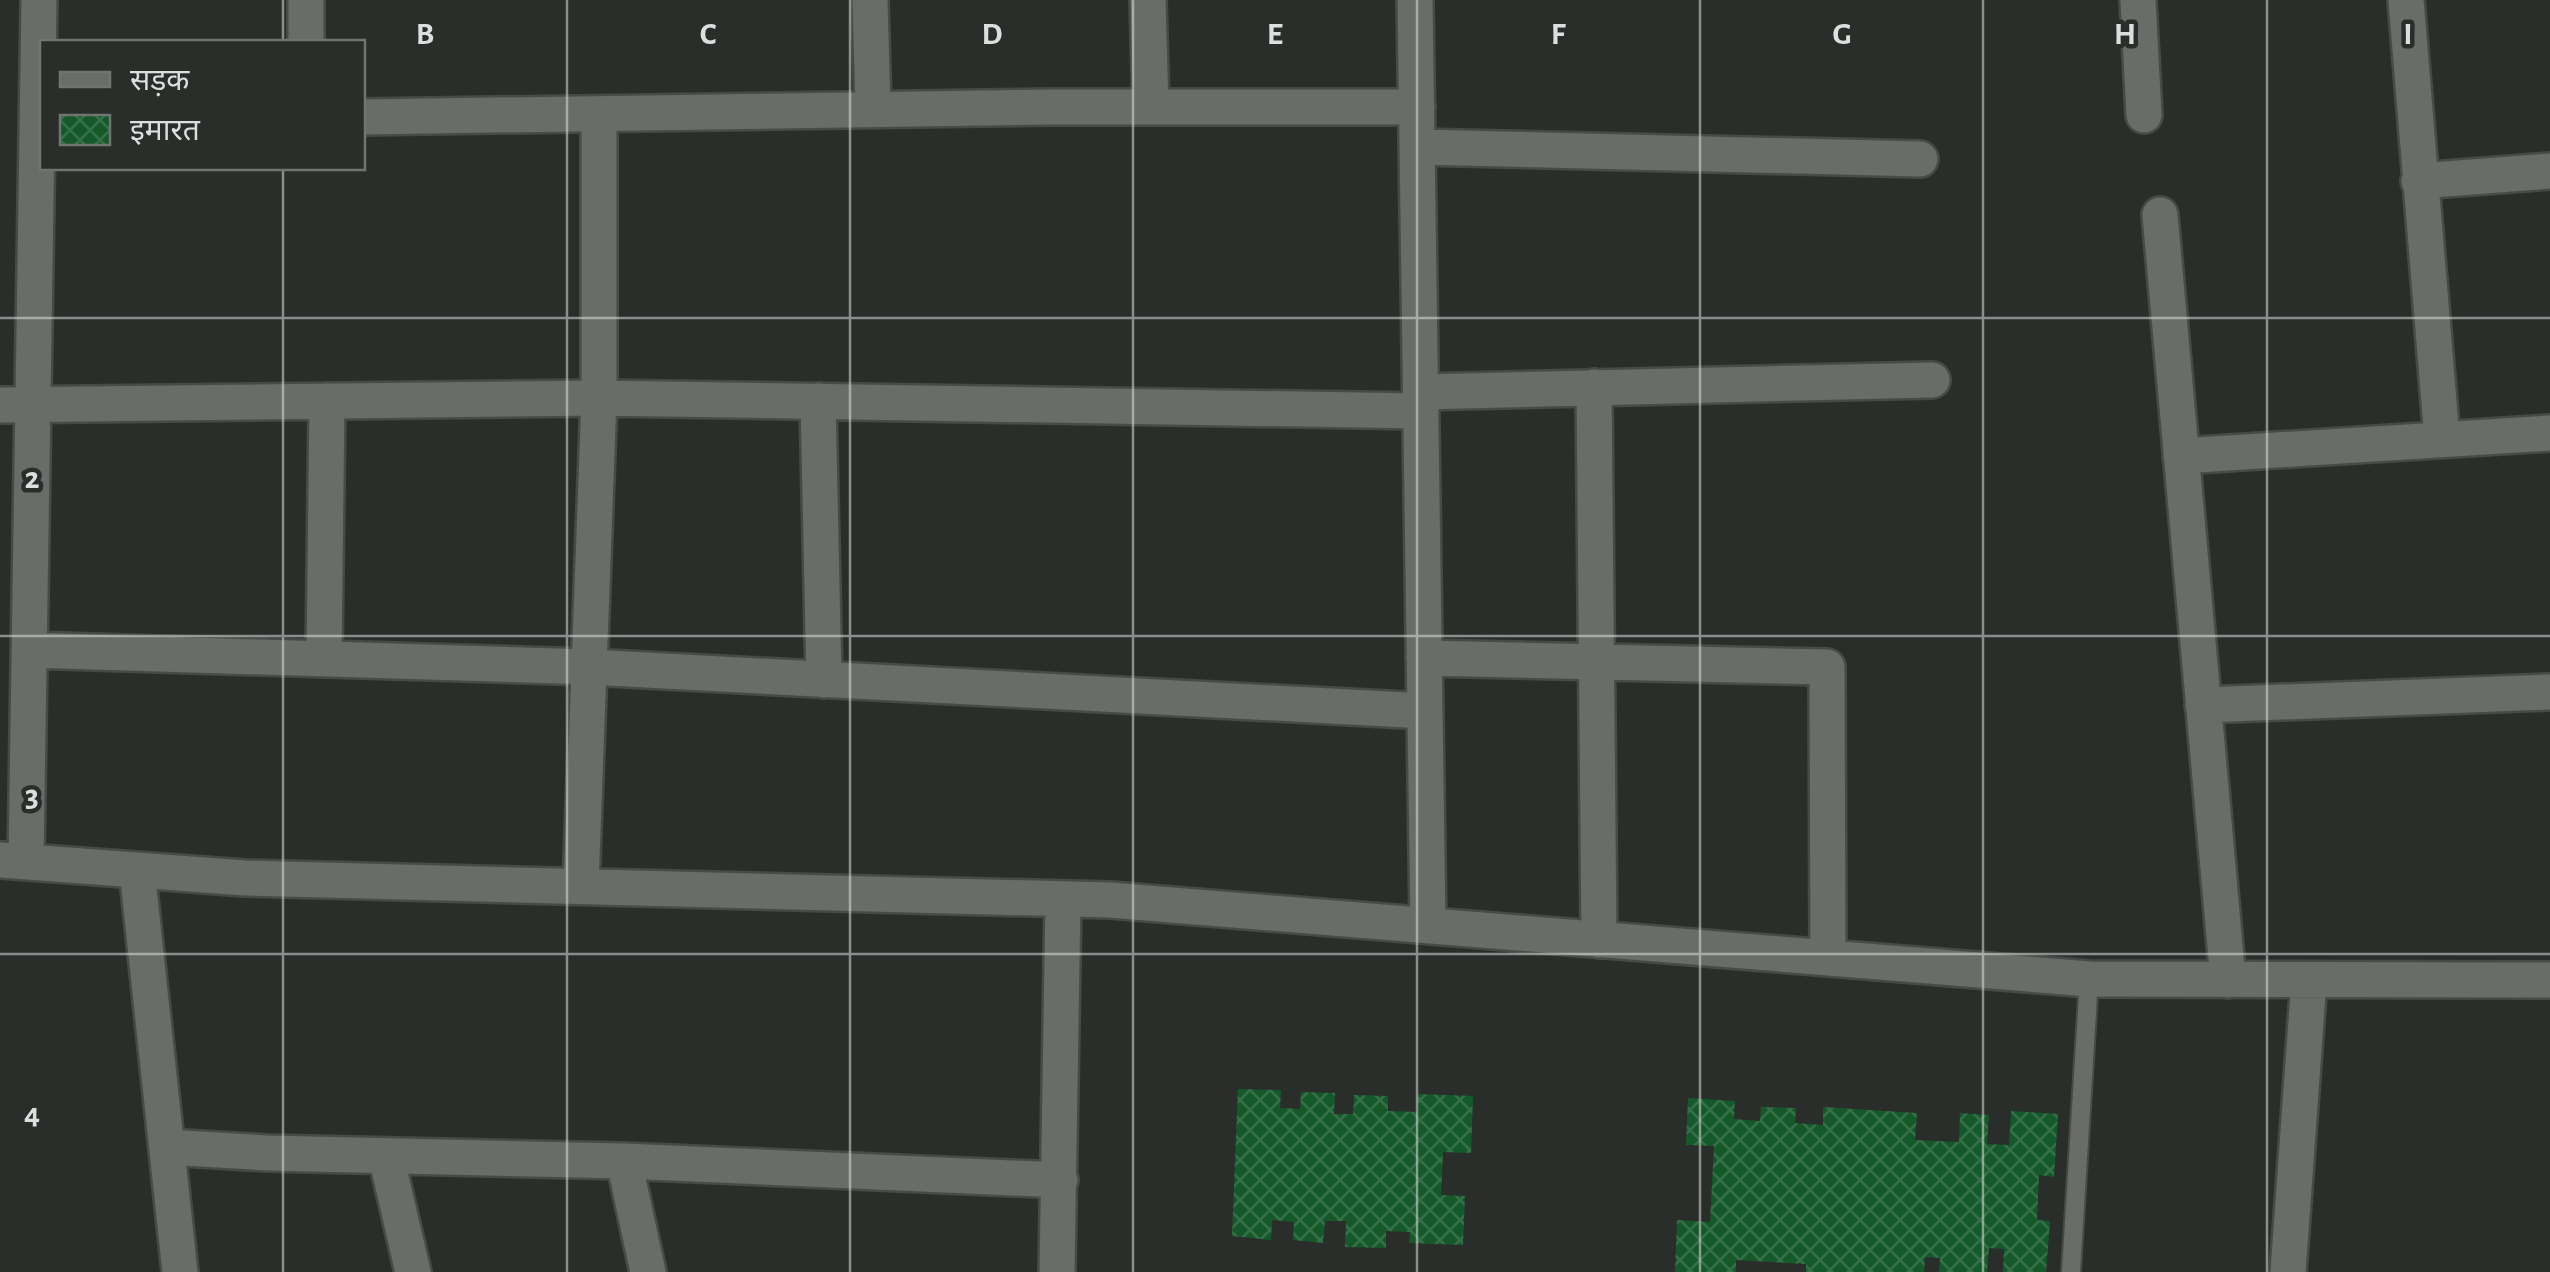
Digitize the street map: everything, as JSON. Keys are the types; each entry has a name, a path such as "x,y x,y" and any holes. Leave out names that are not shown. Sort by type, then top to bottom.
{"street":[{"path":"39,0 40,120 16,404 29,650 13,861 245,878 1063,899 2089,980 2550,980"},
{"path":"306,0 306,40"},
{"path":"870,0 873,110"},
{"path":"1148,0 1151,107"},
{"path":"1416,0 1428,926"},
{"path":"2138,0 2144,114"},
{"path":"2406,0 2442,440"},
{"path":"365,117 1417,107"},
{"path":"582,886 599,398 599,114"},
{"path":"1418,146 1920,159"},
{"path":"2419,181 2550,171"},
{"path":"2160,216 2228,980"},
{"path":"16,404 599,398 1421,401 1594,388 1932,380"},
{"path":"1594,388 1598,940"},
{"path":"324,659 327,401"},
{"path":"818,401 824,680"},
{"path":"2181,456 2550,432"},
{"path":"29,650 590,667 1425,711"},
{"path":"1424,658 1827,667 1828,958"},
{"path":"2203,705 2550,692"},
{"path":"137,870 180,1272"},
{"path":"1057,1272 1063,899"},
{"path":"2288,1272 2309,980"},
{"path":"167,1147 1060,1180"},
{"path":"386,1156 413,1272"},
{"path":"624,1161 648,1272"}],"lane":[{"path":"2071,1272 2089,980"}],"building":[{"path":"1238,1089 1281,1090 1280,1108 1300,1109 1301,1092 1335,1093 1334,1114 1353,1114 1354,1095 1388,1096 1388,1111 1417,1112 1418,1094 1473,1096 1471,1153 1443,1152 1441,1195 1465,1196 1463,1245 1409,1243 1410,1232 1386,1231 1386,1248 1345,1247 1346,1221 1325,1221 1323,1243 1293,1240 1294,1222 1272,1220 1271,1240 1232,1236"},
{"path":"1688,1098 1735,1101 1734,1119 1760,1121 1761,1107 1796,1108 1795,1123 1823,1125 1823,1107 1917,1113 1915,1140 1959,1142 1960,1113 1989,1115 1987,1144 2009,1145 2011,1111 2058,1114 2054,1177 2039,1175 2037,1220 2050,1221 2046,1272 2003,1272 2004,1249 1989,1248 1987,1272 1939,1272 1940,1258 1925,1257 1924,1272 1806,1272 1806,1264 1736,1260 1736,1272 1675,1272 1677,1220 1710,1222 1714,1146 1686,1145"}]}
